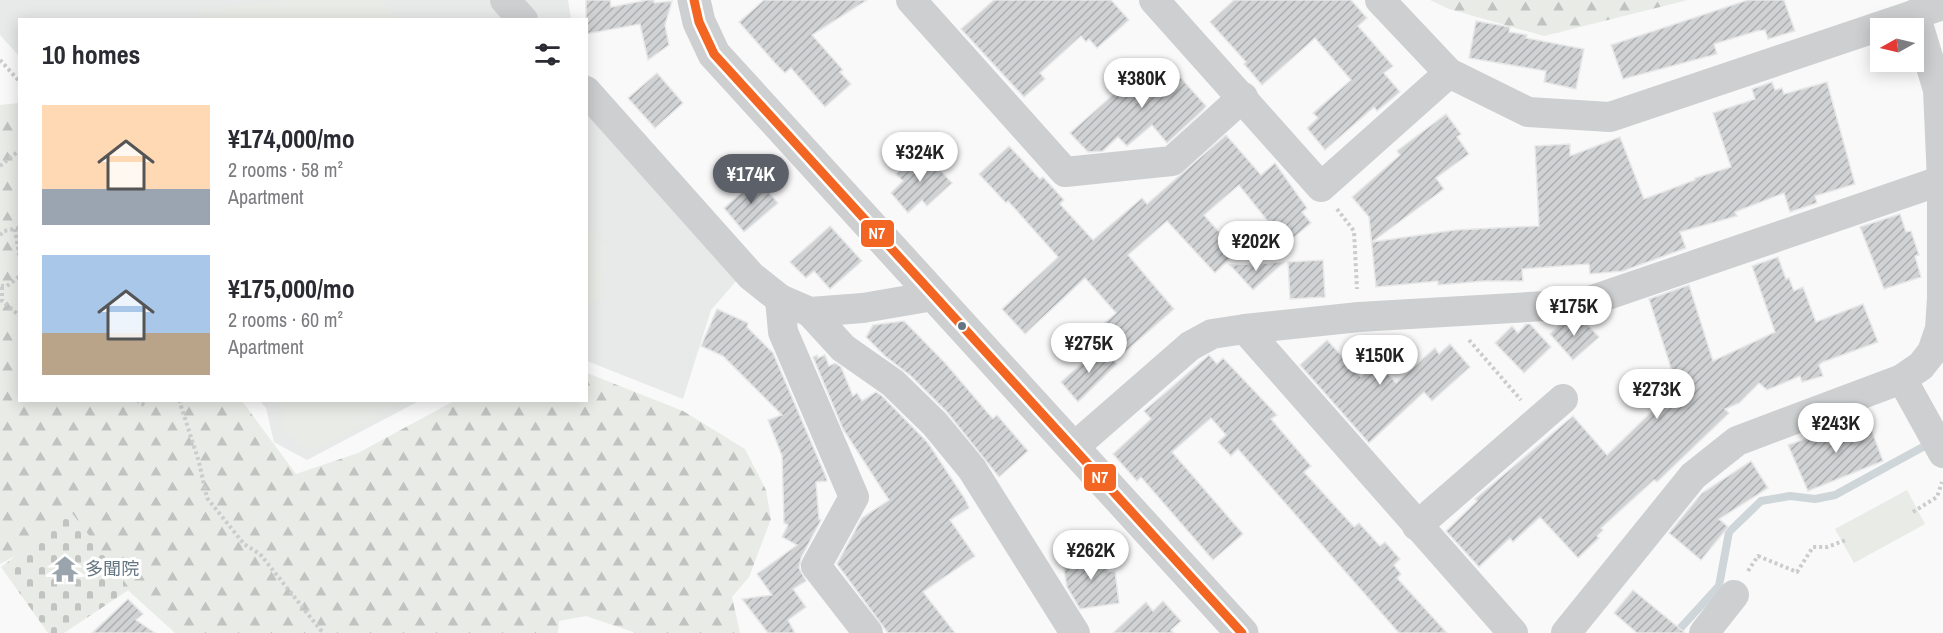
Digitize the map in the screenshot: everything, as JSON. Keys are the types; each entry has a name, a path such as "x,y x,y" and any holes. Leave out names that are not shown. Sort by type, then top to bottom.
{"street":[{"path":"505,0 521,18"},
{"path":"694,0 699,22 714,54 1242,633"},
{"path":"911,0 1065,172 1172,161 1244,97"},
{"path":"1154,0 1244,97 1321,187 1449,73"},
{"path":"1380,0 1449,73 1528,112 1610,117 1943,6"},
{"path":"1566,633 1694,476 1713,457 1737,441 1902,380 1921,366 1932,352 1940,329 1942,180 1938,90 1915,14"},
{"path":"588,93 751,276 780,299 810,312 843,348 893,382 950,442 997,506 1076,633"},
{"path":"1073,448 1190,346 1212,334 1359,317 1447,314 1581,304 1942,180"},
{"path":"810,312 863,308 933,296"},
{"path":"780,299 783,332 854,497 816,567 868,633"},
{"path":"1245,329 1513,633"},
{"path":"1902,380 1943,453"},
{"path":"1417,526 1538,418 1563,399"},
{"path":"1704,633 1734,594"}],"path":[{"path":"0,60 18,80"},
{"path":"0,166 18,152"},
{"path":"1321,187 1354,231 1359,317"},
{"path":"0,235 4,231 17,229"},
{"path":"18,277 1,286 2,302 18,314"},
{"path":"1447,314 1538,418"},
{"path":"140,402 144,405"},
{"path":"180,402 199,462 207,498 244,544 260,554 323,633"},
{"path":"1913,512 1937,497 1943,480"},
{"path":"1734,594 1758,556 1797,572 1813,547 1827,547 1846,540"}],"shaded area":[{"path":"0,0 568,0 571,18 18,18 18,55 0,35"},
{"path":"588,74 751,264 711,310 683,399 588,361"},
{"path":"261,402 417,402 307,460 274,442 266,408"}],"green space":[{"path":"284,0 382,0 399,18 196,18 205,10"},
{"path":"1430,0 1688,0 1544,36 1449,9"},
{"path":"18,103 18,402 243,402 296,474 358,453 452,402 588,402 588,373 683,411 745,449 766,490 771,519 749,577 732,597 740,633 636,633 586,616 559,621 558,633 175,633 63,531 0,564 0,105"},
{"path":"588,226 607,247 601,298 588,305"},
{"path":"275,402 404,402 310,451 284,431 281,411"},
{"path":"1907,490 1925,524 1854,563 1835,529"},
{"name":"多聞院","path":"72,513 130,589 64,633 48,633 1,567"}],"building":[{"path":"586,0 610,0 611,7 647,0 654,0 654,3 672,1 665,25 669,45 648,60 640,24 588,34 588,18 586,18"},
{"path":"764,0 867,0 812,35 843,70 840,72 851,84 825,107 791,68 785,73 739,22"},
{"path":"994,0 1111,0 1129,20 1097,48 1089,39 1086,42 1081,36 1040,73 1045,79 1024,97 961,29"},
{"path":"1234,0 1351,0 1367,18 1358,26 1393,66 1384,73 1400,92 1377,111 1374,107 1325,150 1307,128 1318,118 1313,113 1351,80 1315,38 1262,85 1244,64 1246,62 1210,22"},
{"path":"1748,0 1784,0 1795,31 1768,39 1765,30 1757,31 1714,44 1717,54 1623,79 1611,45"},
{"path":"1476,21 1510,27 1509,32 1527,35 1526,38 1584,49 1576,89 1544,82 1546,71 1469,58"},
{"path":"1163,58 1206,106 1203,110 1167,143 1152,125 1127,146 1118,137 1103,151 1088,152 1070,133 1152,60 1155,64"},
{"path":"657,73 683,103 655,128 628,98"},
{"path":"1772,82 1775,90 1782,88 1784,94 1827,82 1855,184 1815,196 1817,203 1790,212 1784,193 1735,212 1737,216 1680,232 1686,248 1623,271 1590,274 1589,264 1522,269 1523,281 1484,281 1438,285 1438,281 1376,287 1369,217 1352,197 1400,155 1397,151 1446,114 1461,134 1457,137 1469,154 1436,178 1444,189 1372,242 1455,230 1539,226 1535,146 1570,144 1570,156 1620,137 1644,199 1695,180 1695,178 1731,167 1713,113 1755,99 1752,89"},
{"path":"1226,135 1261,175 1275,163 1307,208 1302,212 1311,223 1286,244 1239,185 1204,215 1237,252 1215,273 1167,221 1128,255 1174,309 1125,352 1102,325 1116,313 1085,278 1025,334 1002,309 1058,257 1008,201 1006,203 979,174 1009,146 1040,179 1043,177 1064,200 1060,204 1093,240 1142,198 1147,204"},
{"path":"922,150 952,183 927,206 922,200 908,213 891,193 903,181 896,174"},
{"path":"757,179 778,203 744,232 724,208"},
{"path":"1900,214 1906,232 1911,231 1919,255 1915,256 1921,277 1884,289 1860,227"},
{"path":"830,226 862,261 830,289 814,271 806,278 790,262"},
{"path":"1778,257 1786,279 1789,278 1794,291 1803,287 1816,322 1863,304 1878,342 1823,362 1819,365 1823,376 1802,382 1800,376 1767,390 1759,383 1739,403 1725,409 1729,413 1657,482 1654,480 1601,528 1603,530 1597,536 1599,538 1578,558 1540,517 1513,542 1510,538 1479,567 1446,531 1477,501 1475,499 1573,416 1607,455 1677,387 1649,299 1689,285 1713,361 1775,332 1752,266"},
{"path":"1323,260 1325,297 1290,299 1288,262"},
{"path":"1284,262 1253,290 1230,265"},
{"path":"717,309 748,323 747,327 773,353 827,481 816,482 819,519 821,520 801,558 799,568 806,581 793,589 806,607 788,620 795,633 768,633 742,599 772,595 757,574 797,545 782,537 788,525 784,523 782,456 768,420 782,415 723,356 701,346"},
{"path":"904,321 946,364 993,419 997,415 1028,451 999,477 947,412 911,376 885,356 866,337 873,325"},
{"path":"1584,321 1599,337 1573,360 1550,334 1563,322"},
{"path":"1526,324 1530,324 1551,347 1524,373 1495,343 1512,326 1518,333"},
{"path":"1327,340 1361,377 1377,362 1396,383 1435,348 1439,354 1450,344 1470,367 1432,401 1424,392 1369,443 1300,365"},
{"path":"1101,346 1117,364 1078,402 1061,382"},
{"path":"817,355 818,358 825,355 829,366 835,363 841,367 853,396 857,393 862,401 876,392 882,396 928,443 965,499 969,508 950,520 975,556 923,592 955,633 888,633 837,564 862,518 889,500 843,429 813,357"},
{"path":"1209,355 1217,364 1223,358 1277,415 1271,419 1311,466 1304,472 1354,527 1359,523 1380,546 1385,542 1400,559 1394,565 1401,574 1397,578 1447,633 1399,633 1238,449 1231,456 1218,442 1226,435 1211,418 1172,452 1243,534 1213,560 1141,477 1137,481 1113,454 1151,419 1144,411"},
{"path":"1867,418 1883,461 1808,491 1788,445"},
{"path":"1751,461 1768,488 1719,519 1728,527 1701,560 1669,533 1702,493"},
{"path":"1105,552 1108,572 1115,571 1119,603 1080,609 1067,587 1062,558"},
{"path":"1633,590 1685,633 1637,633 1614,613"},
{"path":"128,599 143,614 136,620 155,633 92,633"},
{"path":"1163,601 1181,621 1171,630 1174,633 1113,633 1146,602 1153,611"}],"waterway":[{"path":"1676,633 1719,586 1729,532 1761,501 1790,496 1815,499 1835,495 1932,442"}],"transit line":[{"name":"N7","path":"694,0 699,22 714,54 1242,633"}],"place":[{"name":"多聞院","path":"65,569"}]}
